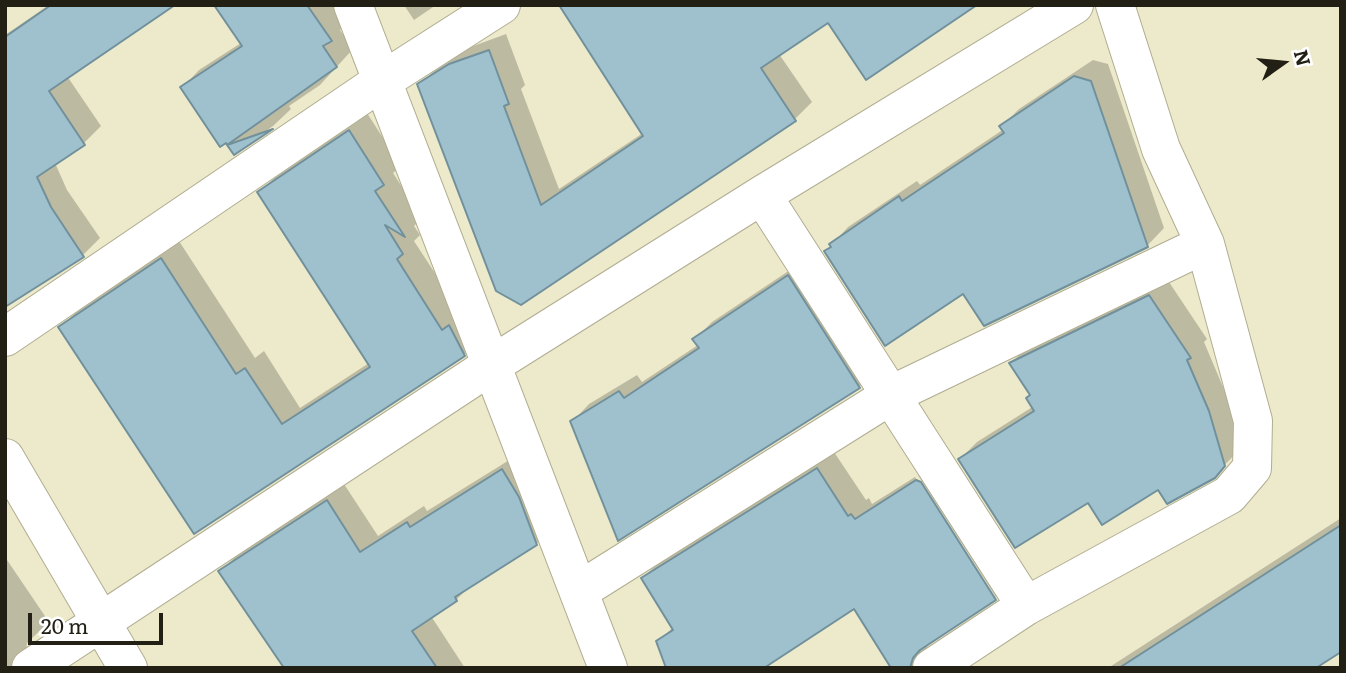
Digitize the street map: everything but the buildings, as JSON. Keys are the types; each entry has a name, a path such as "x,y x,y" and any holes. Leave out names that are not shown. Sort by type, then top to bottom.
{"street":[{"path":"353,5 608,668"},
{"path":"5,337 382,82 501,5"},
{"path":"31,668 490,366 762,195 1074,5"},
{"path":"932,668 1026,606 1229,495 1252,468 1253,421 1205,244 1161,149 1115,5"},
{"path":"762,195 1026,606"},
{"path":"579,591 891,395 1205,244"},
{"path":"5,458 128,668"}]}
